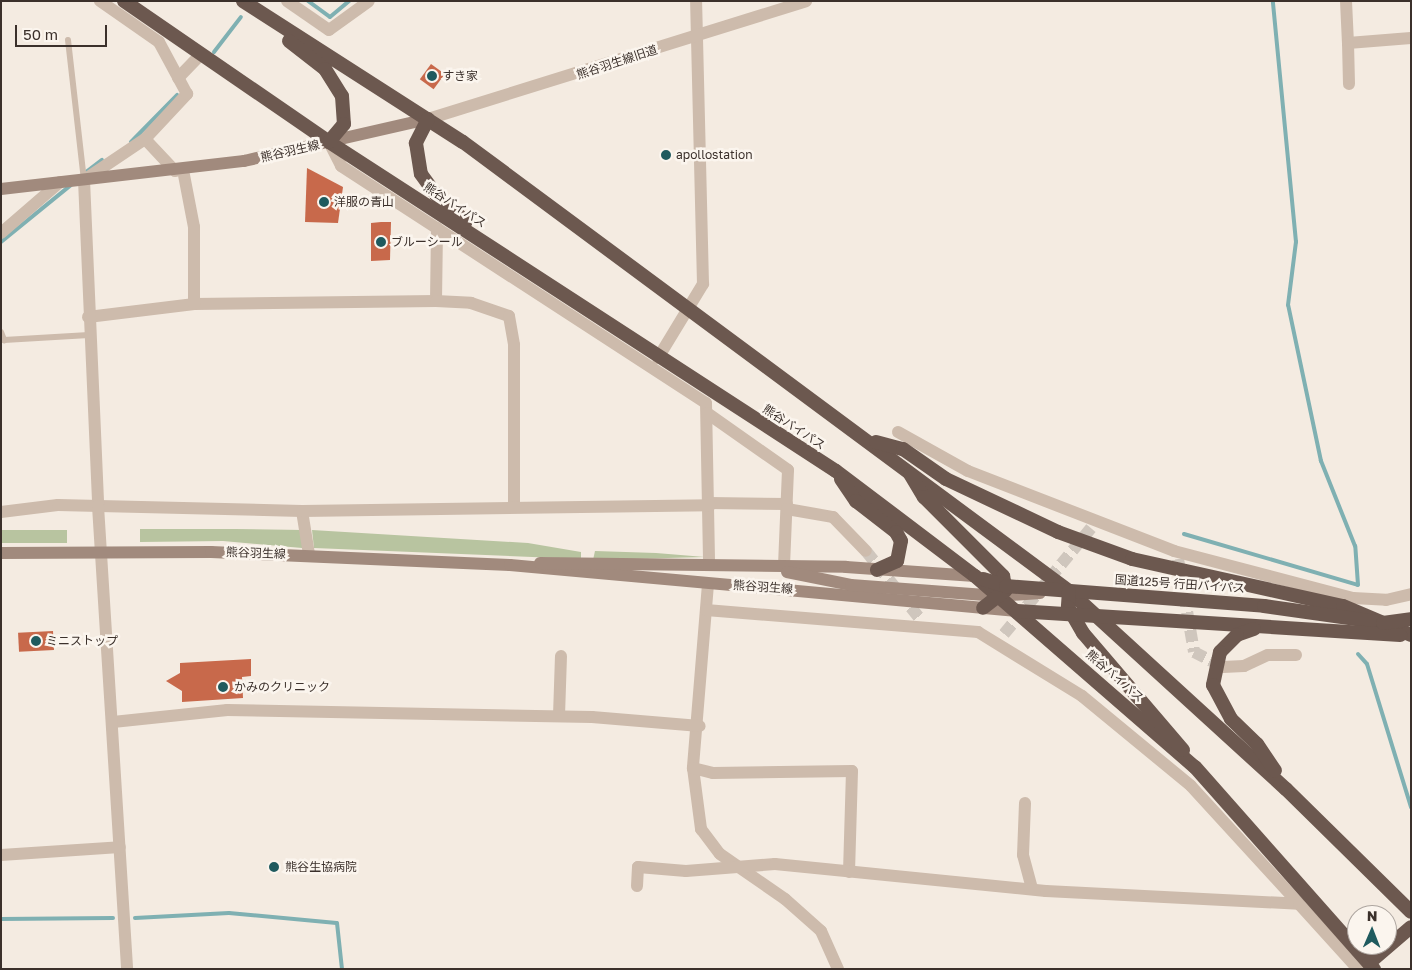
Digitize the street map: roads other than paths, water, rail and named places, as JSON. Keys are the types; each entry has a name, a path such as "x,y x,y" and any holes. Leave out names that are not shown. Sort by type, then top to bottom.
{"highway":[{"name":"熊谷バイパス","path":"124,1 329,142 500,252 658,358 836,472 975,576"},
{"path":"243,1 428,119 868,440 1069,591 1286,789 1411,912"},
{"path":"258,11 325,69 338,86 344,124 329,142"},
{"path":"428,119 416,143 421,174 436,195 500,252"},
{"path":"868,440 904,449 954,483 1058,532 1132,559 1342,606 1383,623"},
{"path":"907,469 924,497 1003,576 1003,591 983,608"},
{"path":"836,472 856,501 896,532 901,541 897,561 877,570"},
{"name":"国道125号 行田バイパス","path":"975,576 1003,591 1069,591 1255,605 1383,623 1411,636"},
{"name":"熊谷バイパス","path":"1003,591 1017,611 1194,767 1367,967"},
{"path":"1069,591 1072,616 1114,671 1170,731 1194,767"},
{"name":"国道125号 行田バイパス","path":"1017,611 1099,618 1269,626 1411,636"},
{"name":"国道125号 行田バイパス","path":"1383,623 1411,618"},
{"path":"1269,626 1237,635 1220,652 1213,685 1232,719 1258,744 1286,789"},
{"path":"1367,967 1411,927"}],"main road":[{"name":"熊谷羽生線","path":"1,189 179,171 329,142 428,119"},
{"name":"熊谷羽生線","path":"1,553 309,554 510,565 1017,611"},
{"name":"熊谷羽生線","path":"510,565 758,565 975,576"},
{"path":"758,565 851,585 1003,591"}],"street":[{"path":"100,1 159,42 187,94 145,139 84,180 88,317 98,506 103,552 128,969"},
{"path":"287,1 328,30 369,1"},
{"path":"658,358 689,310 703,284 696,1"},
{"name":"熊谷羽生線旧道","path":"428,119 806,1"},
{"path":"1346,1 1349,84"},
{"path":"1348,43 1411,38"},
{"path":"178,78 200,55"},
{"path":"145,139 179,171 194,227 194,304"},
{"path":"329,142 342,166 706,403 710,504 709,565"},
{"path":"1,233 60,182"},
{"path":"436,300 437,228"},
{"path":"88,317 194,304 436,300 471,303 509,316 514,345 514,506"},
{"path":"707,413 788,470 784,566"},
{"path":"898,432 936,455 1010,489 1174,551 1337,593 1386,600 1411,594"},
{"path":"1,512 98,506 302,511 514,506 710,504 787,506 833,517 866,551"},
{"path":"302,511 309,554"},
{"path":"708,584 700,726 693,768 701,829 733,864 785,899 821,931 838,969"},
{"path":"706,610 782,617 818,612 980,624 1004,634 1191,786 1299,904 1367,967"},
{"path":"1223,667 1244,666 1268,655 1296,655"},
{"path":"559,716 561,656"},
{"path":"113,722 227,710 559,716 700,726"},
{"path":"693,768 713,773 852,771 849,872"},
{"path":"1025,803 1023,855 1032,890"},
{"path":"1,855 120,847"},
{"path":"637,886 638,867 686,870 733,864 849,872 1032,890 1173,901 1299,904"}],"lane":[{"path":"68,40 84,162 84,180"},
{"path":"1,332 4,340 89,335"}],"waterway":[{"path":"308,1 330,17 349,1"},
{"path":"1184,534 1358,585 1355,546 1321,461 1288,305 1296,242 1273,1"},
{"path":"214,52 241,17"},
{"path":"131,142 177,95"},
{"path":"86,172 102,160"},
{"path":"1,242 71,185"},
{"path":"1358,654 1367,664 1411,807"},
{"path":"135,918 229,913 337,923 342,969"},
{"path":"1,919 113,918"}],"tunnel":[{"path":"1004,634 1091,528"},
{"path":"866,551 920,619"},
{"path":"1178,559 1194,652 1223,667"}],"place":[{"name":"すき家","path":"432,76"},
{"name":"apollostation","path":"666,155"},
{"name":"洋服の青山","path":"324,202"},
{"name":"ブルーシール","path":"381,242"},
{"name":"ミニストップ","path":"36,641"},
{"name":"かみのクリニック","path":"223,687"},
{"name":"熊谷生協病院","path":"274,867"}]}
